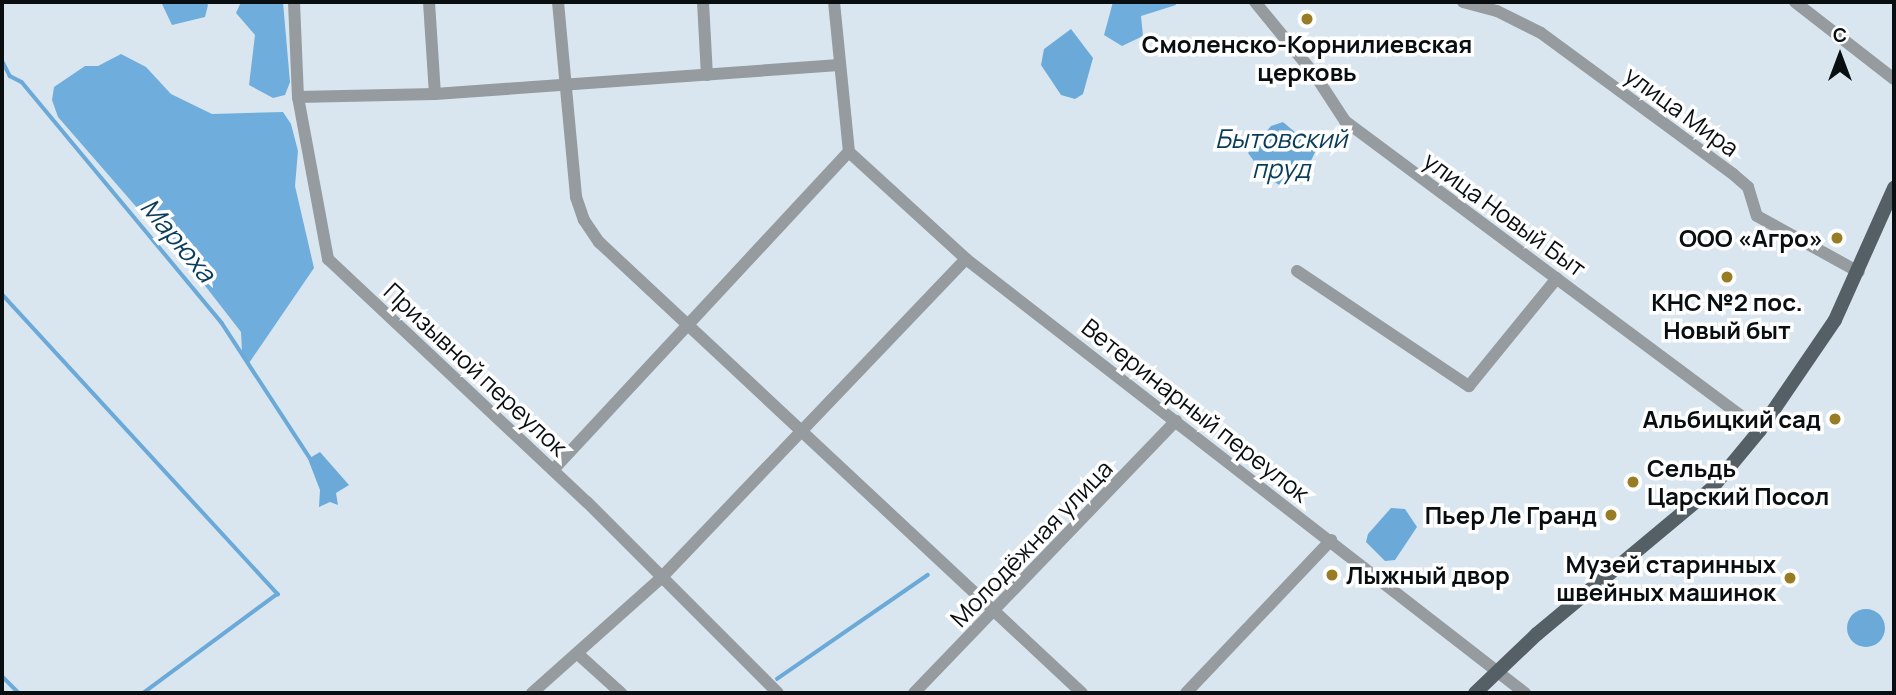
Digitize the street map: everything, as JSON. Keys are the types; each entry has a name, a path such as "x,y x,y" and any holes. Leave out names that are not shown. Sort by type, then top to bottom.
{"main road":[{"path":"1475,693 1712,488 1760,430 1835,320 1859,272 1894,188"}],"street":[{"name":"Призывной переулок","path":"295,2 298,97 328,259 429,350 778,693"},
{"path":"429,2 435,94"},
{"path":"558,2 563,84 576,197 584,220 599,242 998,611 1082,693"},
{"path":"703,2 707,75"},
{"path":"553,470 691,325 849,152 834,2"},
{"name":"улица Новый Быт","path":"1255,2 1315,75 1345,121 1760,430"},
{"name":"улица Мира","path":"1462,2 1497,11 1541,33 1733,174 1748,187 1757,216 1859,272"},
{"path":"1795,2 1894,79"},
{"path":"298,97 435,94 839,65"},
{"name":"Ветеринарный переулок","path":"849,152 966,259 1525,693"},
{"path":"532,693 579,655 662,577 966,259"},
{"path":"1297,271 1469,386 1557,278"},
{"name":"Молодёжная улица","path":"914,693 998,611 1176,421"},
{"path":"1186,693 1331,540"},
{"path":"579,655 621,693"}],"shaded area":[{"path":"161,2 206,2 208,5 205,17 172,25"},
{"path":"241,2 283,2 290,82 285,95 273,98 249,85 255,35 236,13"},
{"path":"1113,2 1175,2 1176,5 1141,16 1143,36 1122,46 1104,35"},
{"path":"121,54 146,67 171,94 212,114 283,112 291,124 298,151 295,186 314,268 249,363 242,352 241,332 206,287 58,117 52,100 54,87 85,66 98,66"}],"water":[{"path":"1071,29 1093,58 1083,94 1075,99 1061,95 1041,65 1044,49"},
{"name":"Бытовский пруд","path":"1283,122 1316,150 1310,163 1284,188 1264,175 1248,153 1271,126"},
{"path":"320,452 349,485 336,493 338,505 330,502 319,507 320,490 308,459"},
{"path":"1391,508 1405,509 1417,527 1395,560 1385,561 1366,542 1368,534"},
{"path":"1866,609 1879,615 1885,628 1879,641 1866,647 1853,641 1847,628 1853,615"}],"waterway":[{"name":"Марюха","path":"2,60 10,76 22,82 222,323 310,458"},
{"path":"2,294 278,594 144,693"},
{"path":"777,679 928,575"},
{"path":"2,676 19,693"}],"place":[{"name":"Смоленско-Корнилиевская церковь","path":"1307,19"},
{"name":"ООО «Агро»","path":"1837,238"},
{"name":"КНС №2 пос. Новый быт","path":"1727,277"},
{"name":"Альбицкий сад","path":"1835,419"},
{"name":"Сельдь Царский Посол","path":"1633,482"},
{"name":"Пьер Ле Гранд","path":"1611,515"},
{"name":"Лыжный двор","path":"1332,575"},
{"name":"Музей старинных швейных машинок","path":"1790,578"}]}
